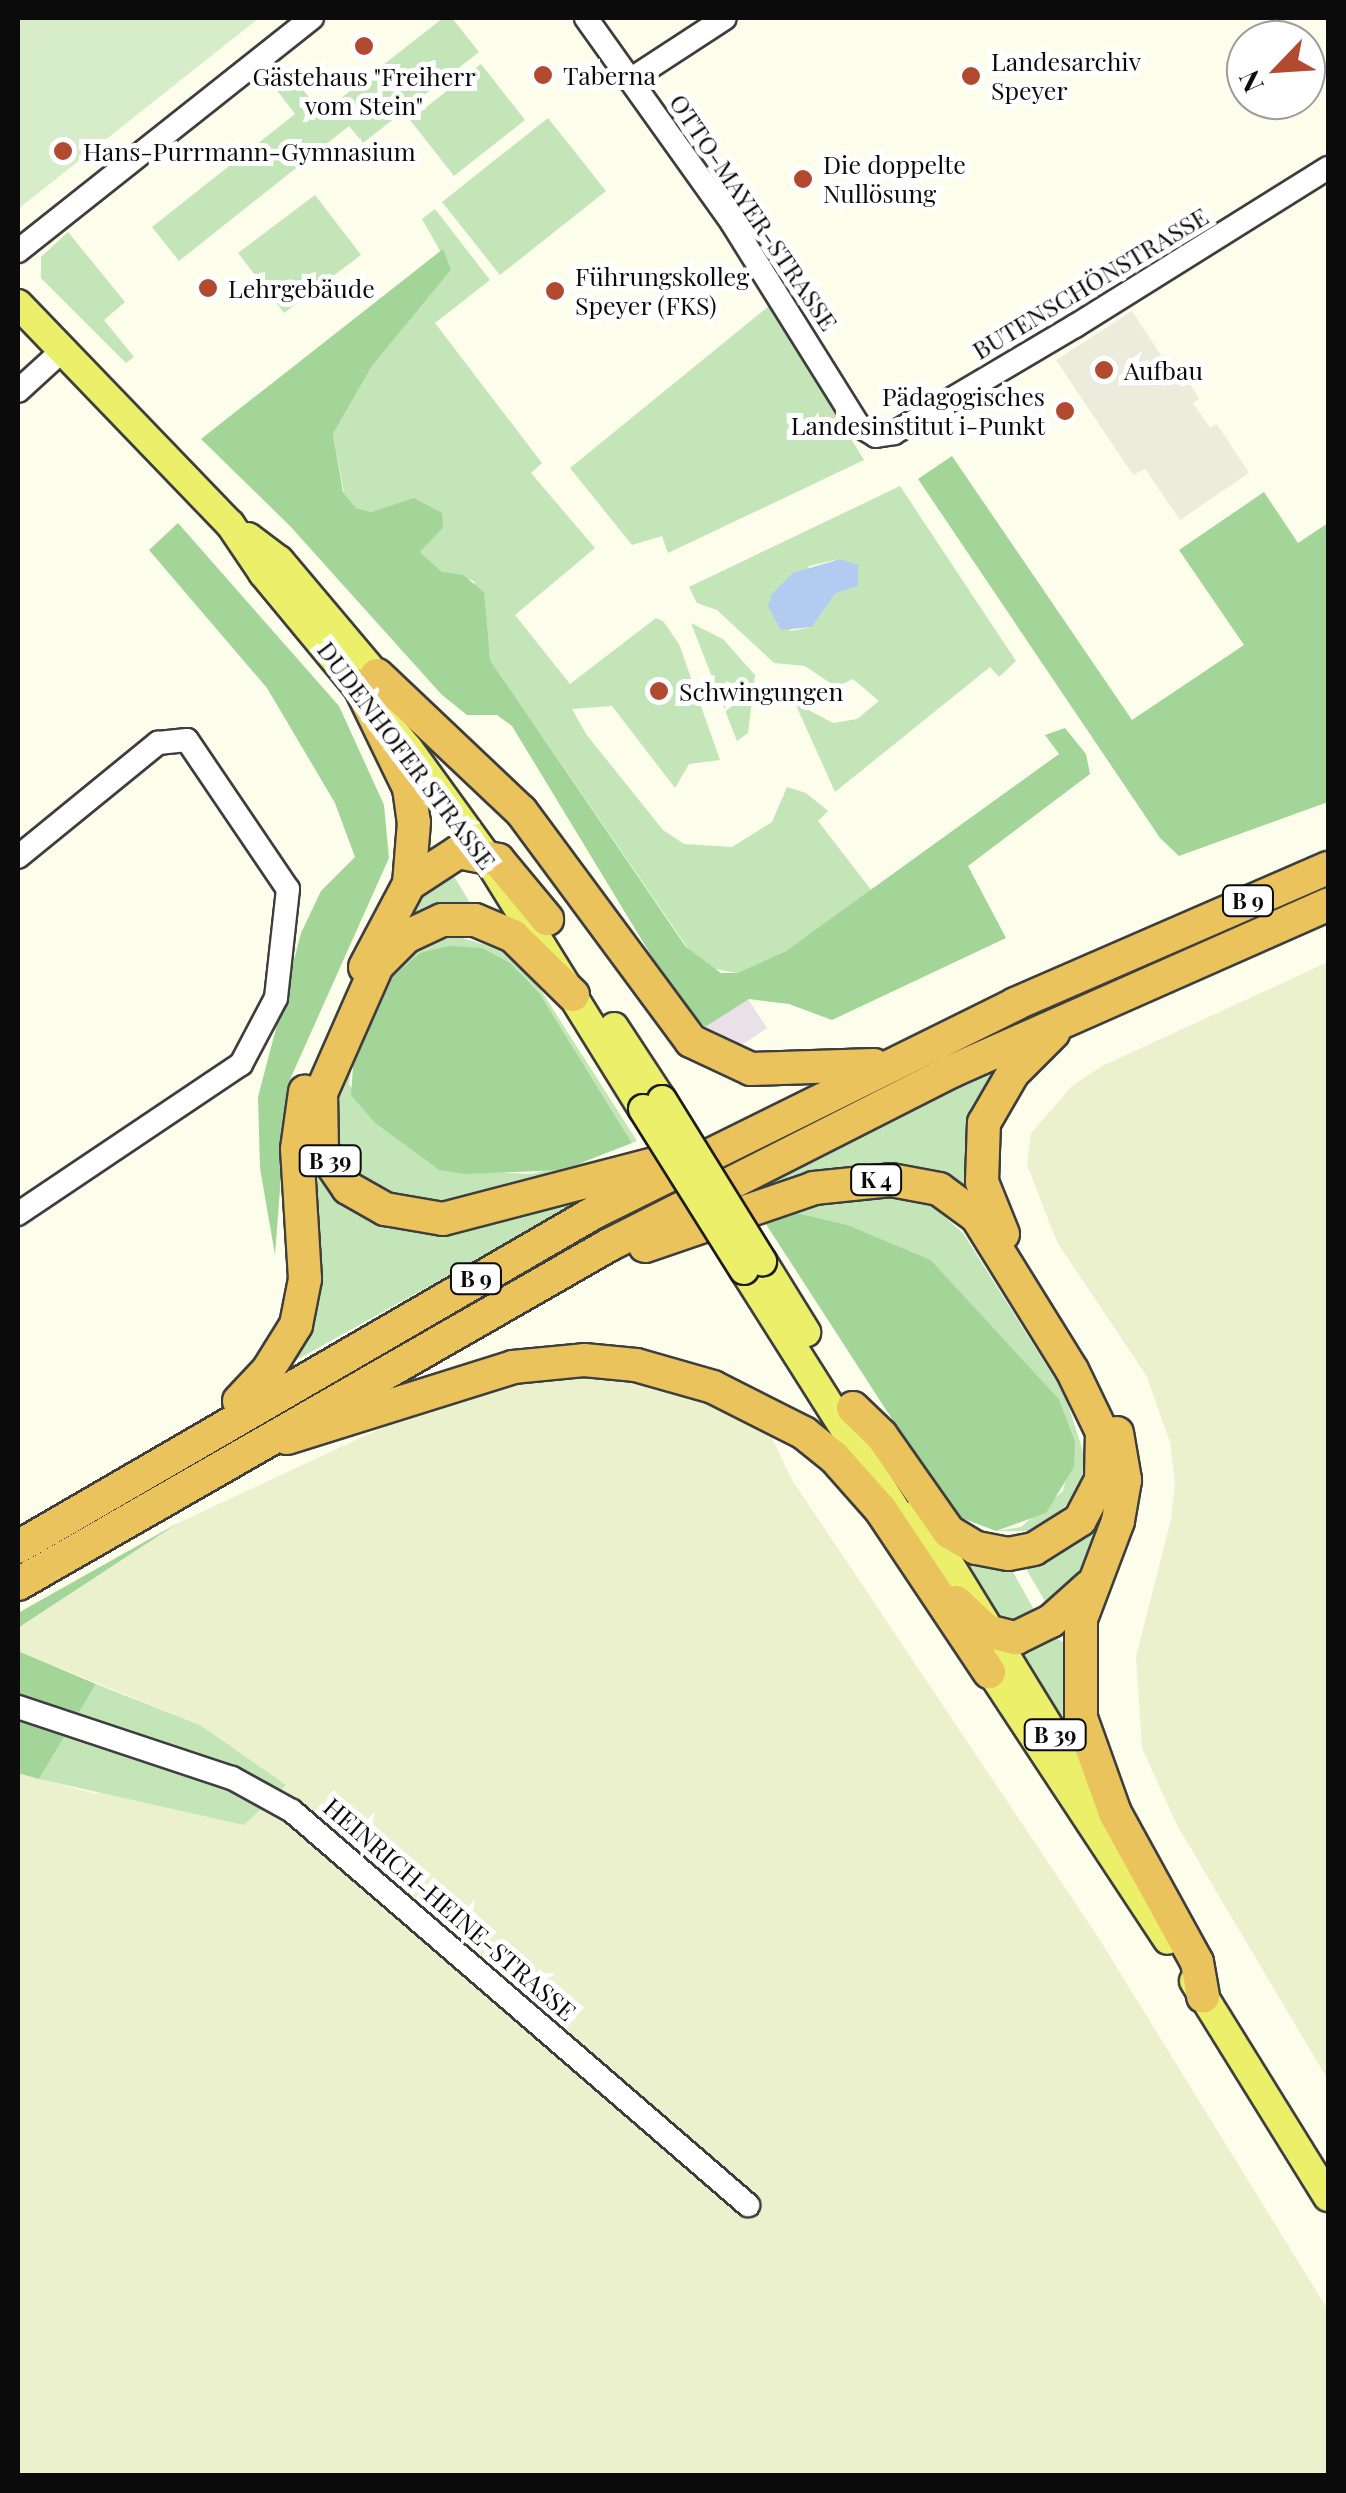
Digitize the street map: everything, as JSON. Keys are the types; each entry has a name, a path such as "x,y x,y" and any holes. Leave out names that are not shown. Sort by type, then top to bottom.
{"highway":[{"name":"B 9","path":"210,1430 268,1370 296,1326 306,1279 298,1149 305,1089 409,884 414,822 409,788 368,680"},
{"path":"368,680 521,811 691,1041 751,1069 889,1064"},
{"name":"B 9","path":"409,884 458,852 484,853"},
{"path":"484,853 546,919"},
{"name":"B 9","path":"18,1547 210,1430 595,1212 889,1064 1328,868"},
{"name":"B 9","path":"18,1584 533,1288 824,1134 1068,1019 1328,904"},
{"name":"B 39","path":"572,995 514,936 475,920 442,920 406,937 378,966 322,1093 322,1150 348,1188 385,1209 442,1219 554,1194 746,1136"},
{"name":"B 39","path":"1068,1019 995,1096 979,1151 989,1206 1094,1380 1116,1430 1125,1480 1120,1507 1090,1586 1078,1640 1078,1700 1112,1835 1197,1962 1203,1996"},
{"name":"K 4","path":"533,1288 814,1188 890,1180 939,1189 976,1217 1072,1370 1102,1432 1101,1480 1080,1520 1034,1549 1008,1554 976,1548 949,1532 881,1435 853,1408"},
{"name":"B 39","path":"249,1448 349,1424 451,1383 513,1368 584,1360 636,1364 713,1387 804,1433 844,1468 881,1510 989,1672"},
{"name":"B 39","path":"940,1584 996,1637 1036,1631 1090,1586"}],"main road":[{"name":"DUDENHOFER STRASSE","path":"18,304 230,524 263,574 368,680 546,919"},
{"name":"DUDENHOFER STRASSE","path":"368,680 484,853 572,995"},
{"name":"B 39","path":"546,919 989,1672 1112,1835"},
{"name":"B 39","path":"572,995 652,1104"},
{"name":"B 39","path":"753,1266 853,1408 996,1637 1112,1835"},
{"name":"B 39","path":"1203,1996 1328,2197"}],"street":[{"path":"18,251 312,18"},
{"name":"OTTO-MAYER-STRASSE","path":"586,18 732,222 858,425 876,436"},
{"path":"630,80 725,18"},
{"name":"BUTENSCHÖNSTRASSE","path":"876,436 894,433 1075,326 1328,168"},
{"path":"18,391 63,350"},
{"path":"18,857 158,743 187,740 288,889 276,998 241,1064 18,1214"},
{"name":"HEINRICH-HEINE-STRASSE","path":"18,1706 232,1778 292,1811 748,2204"}],"shaded area":[{"path":"1132,311 1182,387 1189,383 1199,399 1193,403 1210,428 1217,424 1249,473 1180,520 1145,469 1133,475 1056,360"},
{"path":"748,999 767,1028 736,1049 718,1044 705,1027"}],"green space":[{"name":"Hans-Purrmann-Gymnasium","path":"18,18 221,19 259,18 18,209"},
{"path":"443,18 452,18 479,52 363,143 349,126 179,261 152,227 295,114 269,80 285,68 322,113"},
{"path":"481,64 525,120 454,176 410,120"},
{"path":"548,118 606,191 500,275 442,202"},
{"path":"315,195 361,255 284,313 238,253"},
{"path":"435,209 490,280 435,323 542,463 531,473 595,548 515,615 570,684 656,618 663,621 679,644 720,760 689,764 675,788 612,706 572,709 586,734 663,830 684,844 732,847 772,822 787,787 806,793 828,811 818,821 872,891 786,951 737,973 705,967 687,947 490,660 474,581 442,572 420,552 443,528 403,502 371,512 356,508 344,493 333,434 372,366 451,270 422,219"},
{"path":"68,232 125,302 104,320 134,357 126,363 41,278 41,257"},
{"path":"443,249 451,270 372,366 333,434 343,492 356,508 371,512 414,498 442,513 443,528 420,552 442,572 463,575 484,592 490,660 686,947 721,973 737,973 786,951 1059,754 1045,735 1065,728 1086,754 1090,774 968,866 1006,938 832,1020 789,1004 749,999 705,1027 677,998 512,726 497,715 467,715 442,695 290,526 201,439"},
{"path":"769,306 864,460 668,553 662,536 632,545 570,468"},
{"path":"952,456 1132,720 1244,645 1179,550 1264,492 1298,543 1328,523 1328,802 1179,856 1160,838 918,479"},
{"path":"900,486 1016,661 999,677 990,667 835,792 795,703 833,723 857,719 879,701 853,679 836,687 805,666 774,663 717,610 697,603 689,587","holes":["839,559 858,586 835,594 812,627 790,631 809,566"]},
{"path":"178,523 339,706 384,805 389,858 288,1084 275,1255 260,1168 258,1097 301,933 321,891 355,857 335,803 267,688 149,550"},
{"path":"691,623 723,639 755,675 748,733 737,741"},
{"path":"449,868 470,903 468,910 401,930 409,899"},
{"path":"446,933 499,949 524,970 542,992 637,1141 632,1143 540,994 354,1053 349,1084 376,1124 439,1170 531,1174 608,1157 466,1207 414,1205 356,1182 328,1129 327,1111 393,961"},
{"path":"449,946 482,948 510,963 540,994 632,1143 563,1170 465,1174 439,1170 376,1124 351,1095 354,1053 389,980 420,953"},
{"path":"1328,962 1328,2080 1177,1825 1142,1748 1136,1657 1171,1519 1175,1483 1170,1442 1146,1375 1057,1242 1027,1165 1031,1133 1072,1086 1102,1066"},
{"path":"1010,1060 986,1084 967,1129 971,1197 942,1176 911,1167 873,1166 756,1195 751,1187"},
{"path":"310,1152 324,1179 477,1226 577,1197 579,1203 289,1364"},
{"path":"895,1193 925,1200 963,1233 1065,1395 1086,1461 1077,1495 1039,1531 996,1531 1021,1527 1063,1491 1075,1441 1059,1399 931,1260 848,1225 784,1210"},
{"path":"784,1210 848,1225 931,1260 1059,1399 1075,1441 1074,1467 1046,1513 996,1531 954,1515 762,1218"},
{"path":"554,1378 646,1380 722,1400 765,1423 792,1480 1098,1937 1328,2310 1328,2475 18,2475 18,1773 96,1794 200,1725 18,1651 18,1628 178,1523 418,1411 495,1387"},
{"path":"1101,1510 1084,1566 1049,1608 1022,1562"},
{"path":"178,1523 18,1628 18,1613"},
{"path":"959,1553 1008,1563 1038,1617 995,1626"},
{"path":"1048,1634 1065,1643 1066,1705 1078,1750 1011,1650"},
{"path":"18,1651 96,1684 39,1779 18,1773"},
{"path":"96,1684 200,1725 286,1785 244,1825 39,1779"}],"water":[{"path":"840,559 858,565 858,586 835,594 812,627 781,630 768,606 772,594 793,573"}],"place":[{"name":"Gästehaus \"Freiherr vom Stein\"","path":"364,46"},
{"name":"Taberna","path":"543,75"},
{"name":"Landesarchiv Speyer","path":"971,76"},
{"name":"Hans-Purrmann-Gymnasium","path":"63,151"},
{"name":"Die doppelte Nullösung","path":"803,179"},
{"name":"Lehrgebäude","path":"208,288"},
{"name":"Führungskolleg Speyer (FKS)","path":"555,291"},
{"name":"Aufbau","path":"1104,370"},
{"name":"Pädagogisches Landesinstitut i-Punkt","path":"1065,411"},
{"name":"Schwingungen","path":"659,691"}]}
